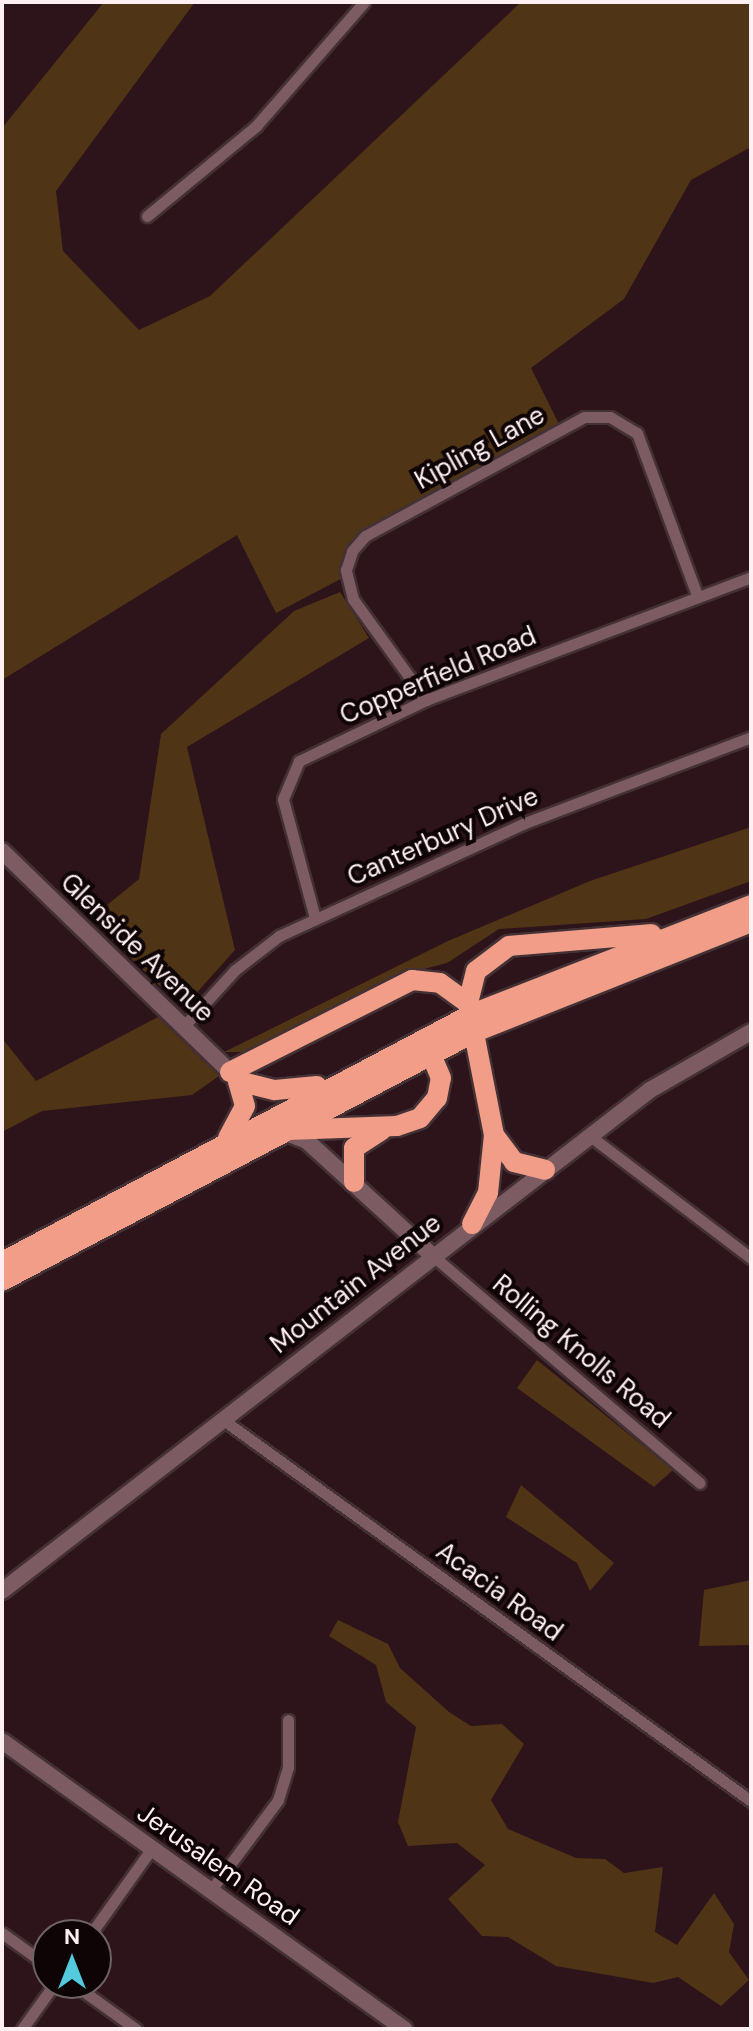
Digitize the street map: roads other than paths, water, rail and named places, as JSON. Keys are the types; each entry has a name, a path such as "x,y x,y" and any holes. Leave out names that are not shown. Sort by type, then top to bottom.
{"highway":[{"path":"2,1262 327,1085 411,1044 671,933 751,905"},
{"path":"2,1281 279,1130 435,1052 472,1016 751,922"},
{"path":"472,1224 488,1193 494,1135 472,1016 480,965 509,946 671,933"},
{"path":"234,1076 412,980 440,983 472,1016"},
{"path":"411,1044 435,1052"},
{"path":"354,1182 354,1148 389,1127 431,1108 441,1078 435,1052"},
{"path":"234,1076 275,1090 327,1085"},
{"path":"228,1138 245,1106 234,1076"},
{"path":"279,1130 389,1127"},
{"path":"494,1135 514,1162 545,1170"}],"street":[{"path":"147,216 256,126 364,2"},
{"name":"Kipling Lane","path":"426,700 353,599 346,570 352,551 365,536 584,417 610,417 637,433 697,595"},
{"name":"Copperfield Road","path":"315,918 284,809 286,778 307,756 426,700 751,577"},
{"name":"Canterbury Drive","path":"184,1026 247,958 315,918 525,823 751,737"},
{"name":"Glenside Avenue","path":"2,851 234,1076"},
{"name":"Mountain Avenue","path":"2,1591 472,1224 668,1078 751,1032"},
{"path":"279,1130 307,1141 433,1256"},
{"path":"590,1136 751,1258"},
{"name":"Rolling Knolls Road","path":"433,1256 700,1483"},
{"name":"Acacia Road","path":"222,1419 751,1801"},
{"path":"211,1890 278,1800 288,1767 288,1720"},
{"name":"Jerusalem Road","path":"2,1741 405,2029"},
{"path":"101,1919 152,1848"},
{"path":"2,1933 32,1955"},
{"path":"22,2029 44,1999"},
{"path":"94,1999 136,2029"}]}
